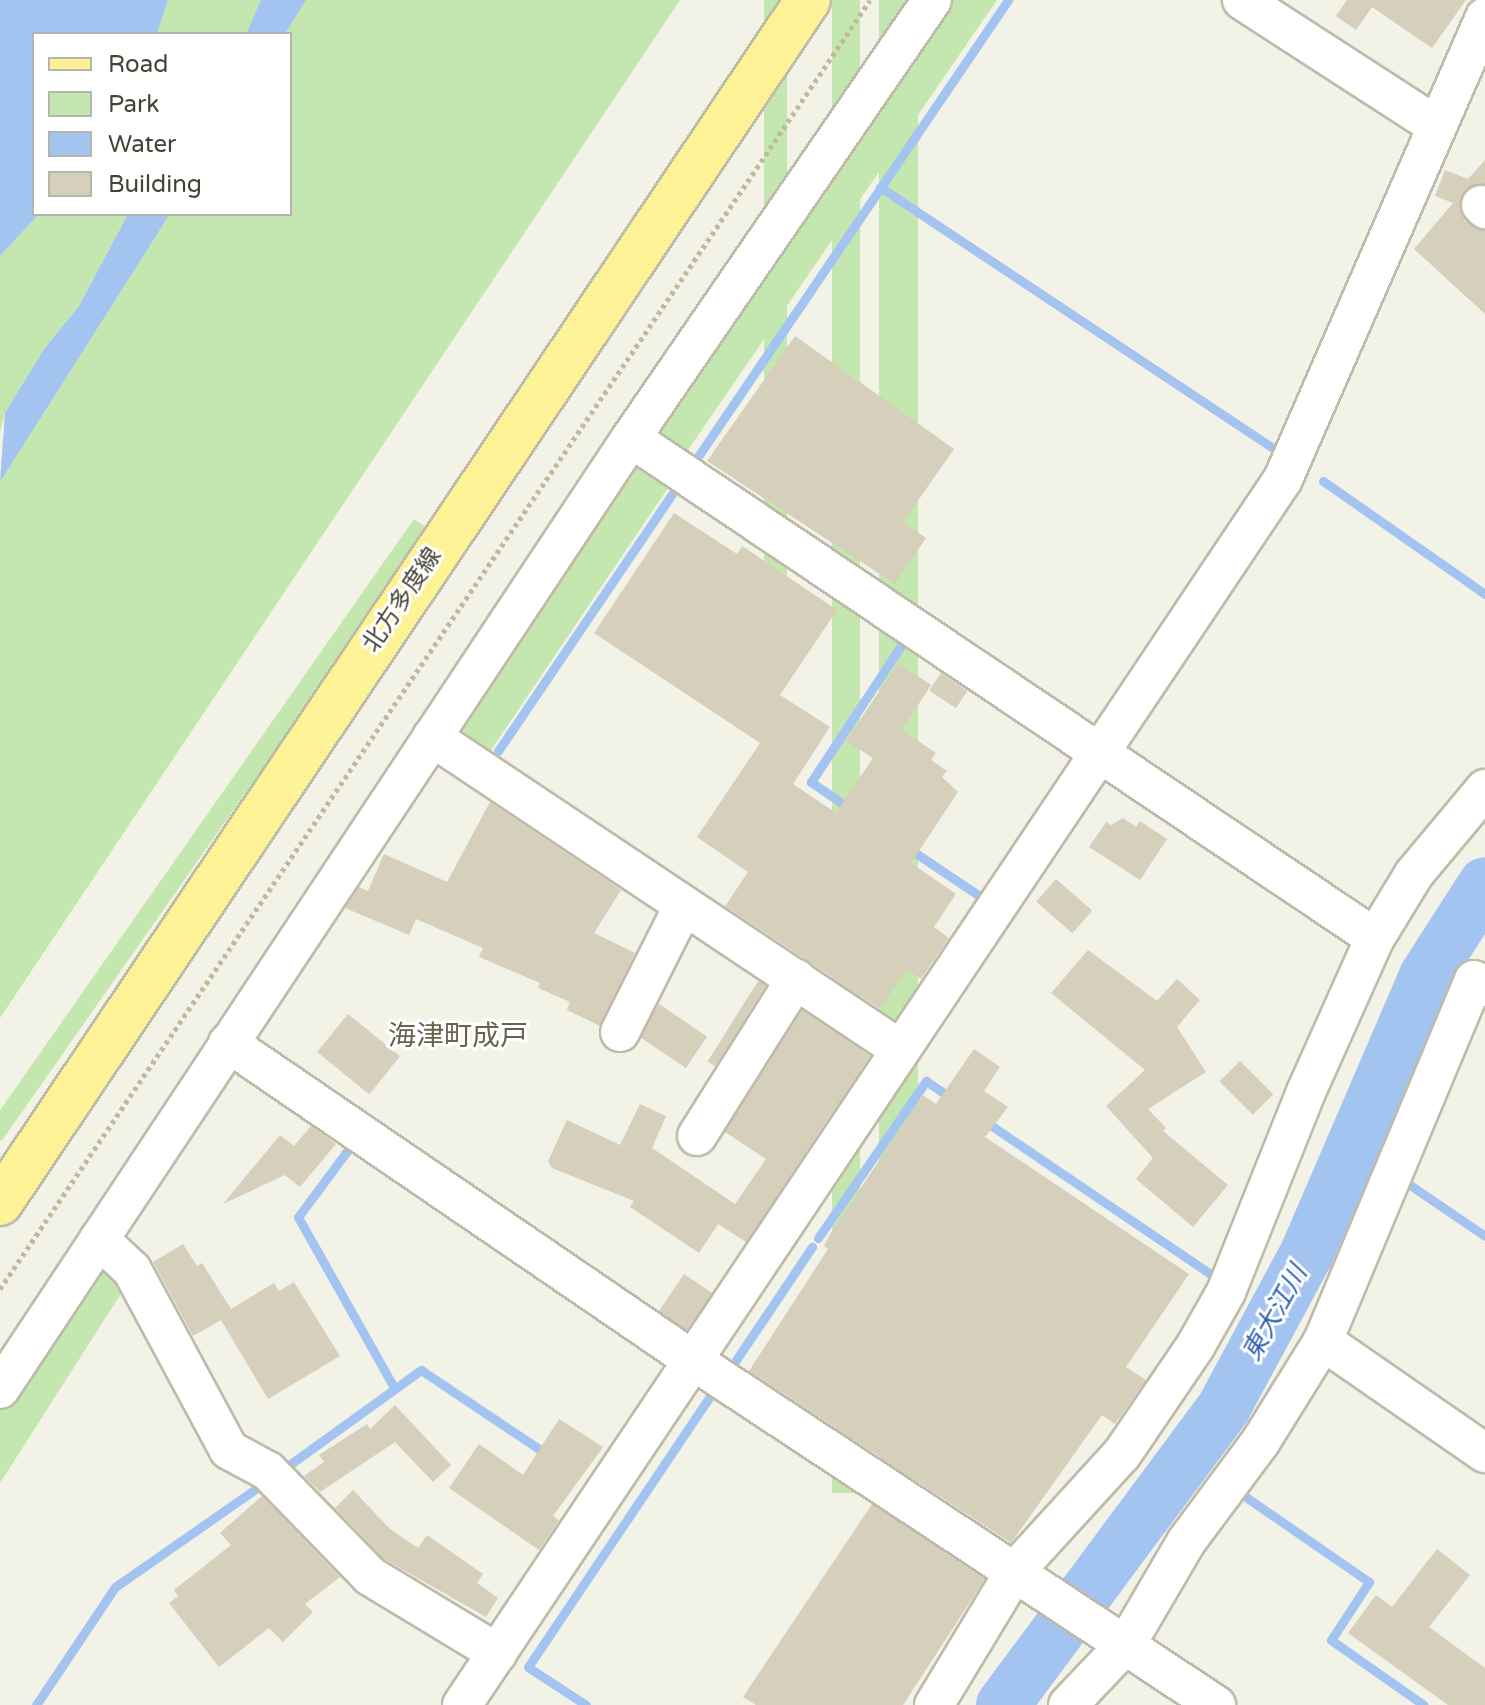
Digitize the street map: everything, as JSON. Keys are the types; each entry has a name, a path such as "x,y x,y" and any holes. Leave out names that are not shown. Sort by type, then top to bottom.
{"main road":[{"name":"北方多度線","path":"0,1203 808,0"}],"street":[{"path":"0,1389 631,438 932,0"},
{"path":"1242,0 1434,124"},
{"path":"462,1705 898,1048 1283,479 1434,124 1485,17"},
{"path":"631,438 1375,938"},
{"path":"432,737 898,1048"},
{"path":"934,1705 1023,1576 1122,1454 1196,1345 1226,1292 1306,1092 1375,938 1414,874 1485,789"},
{"path":"620,1032 684,905"},
{"path":"1068,1705 1115,1636 1261,1441 1323,1341 1481,976"},
{"path":"697,1136 796,979"},
{"path":"228,1043 691,1359 1216,1705"},
{"path":"99,1239 132,1270 229,1450 268,1471 370,1576 497,1653"},
{"path":"1323,1341 1485,1453"}],"path":[{"path":"0,1289 870,0"}],"green space":[{"path":"168,0 261,0 247,32 158,32"},
{"path":"306,0 680,0 0,1018 0,482 169,216 292,216 292,32 286,32"},
{"path":"764,0 787,0 787,599 764,599"},
{"path":"832,0 860,0 860,1493 832,1493"},
{"path":"879,0 918,0 918,1577 879,1577"},
{"path":"944,0 997,0 681,460 652,434"},
{"path":"37,216 127,216 79,306 44,349 5,413 0,432 0,256"},
{"path":"634,463 674,479 485,759 456,738 455,718"},
{"path":"414,519 430,530 2,1141 0,1110"},
{"path":"102,1267 124,1289 0,1483 0,1410 92,1273"}],"water":[{"path":"0,0 168,0 158,32 32,32 32,216 37,216 0,256"},
{"path":"261,0 306,0 286,32 247,32"},
{"path":"127,216 169,216 0,482 5,413 44,349 79,306"}],"building":[{"path":"1347,0 1466,0 1432,48 1372,7 1356,30 1336,16"},
{"path":"1485,160 1485,184 1466,189 1460,200 1465,221 1485,230 1485,314 1414,249 1453,203 1435,196 1445,170 1468,179"},
{"path":"795,336 954,449 903,522 926,538 895,584 707,461"},
{"path":"674,513 737,554 742,546 837,610 780,695 830,727 793,784 836,813 873,758 846,741 898,663 931,685 902,730 936,753 931,760 947,771 942,777 958,792 911,863 956,894 934,927 949,938 921,979 906,969 880,1009 725,906 748,872 697,837 760,743 594,633"},
{"path":"941,673 968,691 956,708 929,690"},
{"path":"490,802 621,890 594,933 635,953 600,1026 567,1010 570,1002 538,988 540,983 479,957 483,948 416,919 409,935 345,908 359,887 368,891 384,854 447,882"},
{"path":"1123,818 1136,827 1140,821 1167,839 1140,880 1089,847 1106,822 1111,825"},
{"path":"1056,879 1092,910 1073,933 1036,902"},
{"path":"1088,950 1157,1001 1177,979 1200,1000 1177,1027 1206,1072 1148,1109 1166,1128 1163,1131 1228,1185 1193,1227 1136,1179 1153,1158 1106,1106 1145,1070 1051,993"},
{"path":"758,981 766,986 715,1066 708,1062"},
{"path":"659,1004 707,1036 686,1068 638,1036"},
{"path":"802,1010 870,1056 746,1242 718,1224 699,1253 630,1207 634,1201 552,1168 548,1161 567,1120 620,1145 640,1104 666,1116 652,1148 735,1204 766,1159 725,1132"},
{"path":"348,1014 400,1056 369,1094 317,1052"},
{"path":"974,1049 1000,1067 984,1091 1008,1107 985,1137 1189,1274 1126,1367 1146,1380 1115,1424 1102,1415 1011,1543 749,1371 828,1249 824,1246 830,1234 923,1095 936,1104"},
{"path":"1240,1061 1273,1094 1253,1115 1219,1082"},
{"path":"311,1126 336,1144 300,1187 285,1175 223,1204 280,1135 294,1146"},
{"path":"183,1244 197,1266 202,1263 231,1309 274,1283 279,1291 294,1282 340,1356 268,1399 221,1320 193,1336 153,1262"},
{"path":"684,1274 712,1293 687,1330 659,1311"},
{"path":"395,1405 451,1465 433,1482 395,1442 320,1492 304,1476 324,1462 319,1455 367,1424 370,1429"},
{"path":"559,1419 603,1447 553,1516 559,1520 539,1550 449,1488 479,1444 523,1475"},
{"path":"353,1490 390,1529 418,1548 427,1535 483,1574 477,1583 498,1598 486,1617 384,1559 335,1508"},
{"path":"262,1496 340,1577 305,1604 313,1612 283,1642 269,1628 219,1667 169,1603 178,1596 174,1590 231,1545 220,1533"},
{"path":"872,1504 985,1579 903,1705 756,1705 743,1697"},
{"path":"1437,1549 1470,1575 1429,1627 1485,1668 1485,1705 1448,1705 1348,1633 1376,1595 1392,1607"}],"waterway":[{"path":"697,458 1008,0"},
{"path":"880,187 1271,447"},
{"path":"1323,481 1485,594"},
{"path":"498,751 677,487 684,492"},
{"path":"852,810 811,782 904,641 899,637"},
{"path":"908,848 978,895"},
{"name":"東大江川","path":"1003,1705 1224,1407 1306,1255 1426,976 1485,884"},
{"path":"818,1238 926,1081 954,1100"},
{"path":"986,1122 1218,1279"},
{"path":"350,1147 298,1217 395,1389"},
{"path":"1407,1183 1485,1236"},
{"path":"734,1363 812,1247"},
{"path":"285,1468 421,1370 548,1455"},
{"path":"586,1705 528,1667 715,1389"},
{"path":"36,1705 115,1587 261,1485"},
{"path":"1243,1495 1369,1582 1331,1640 1424,1705"}],"district":[{"name":"海津町成戸","path":"458,1036"}]}
